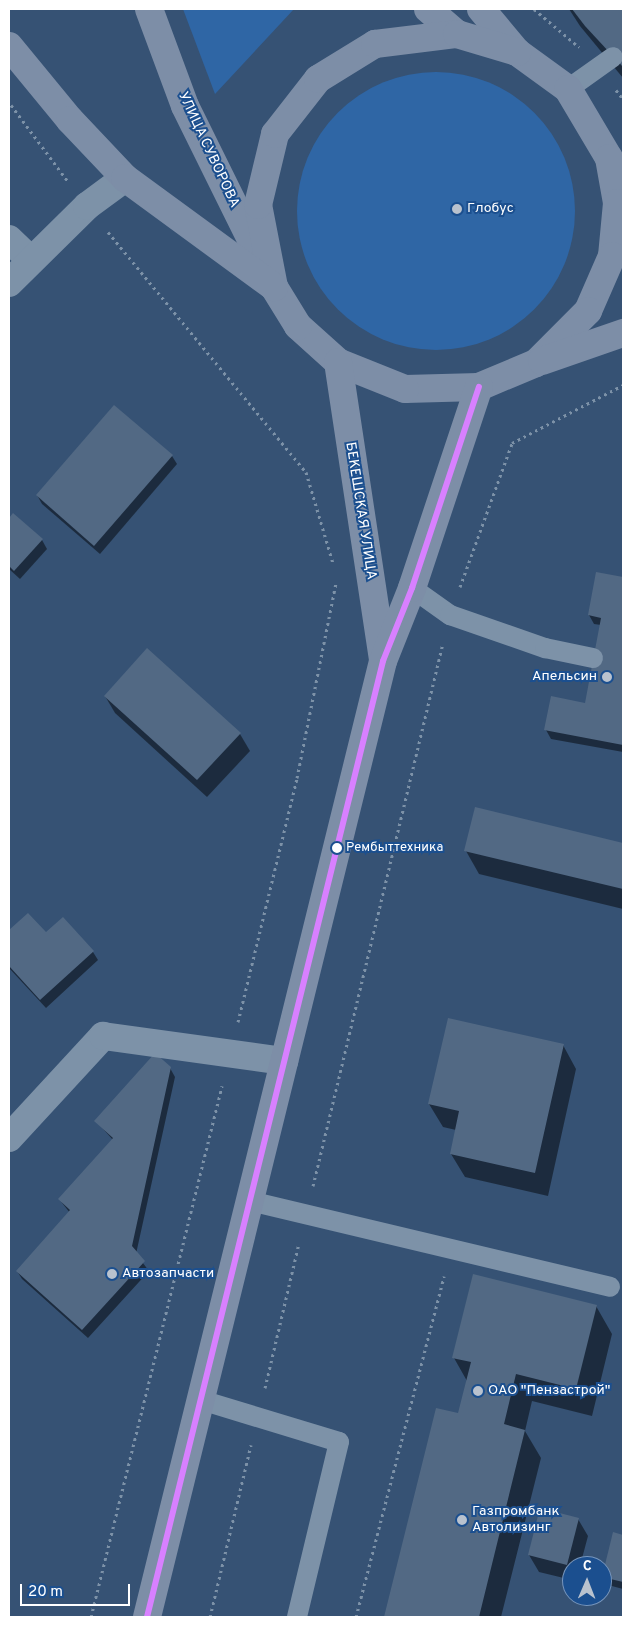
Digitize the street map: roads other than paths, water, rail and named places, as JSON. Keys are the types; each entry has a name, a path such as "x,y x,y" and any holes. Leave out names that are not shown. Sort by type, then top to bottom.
{"main road":[{"name":"УЛИЦА СУВОРОВА","path":"149,9 185,106 274,287 298,326 338,362"},
{"path":"428,9 457,34"},
{"path":"481,9 517,52 568,89 616,154 620,205 612,256 588,311 536,363"},
{"path":"274,287 258,205 276,134 318,79 375,44 457,34 517,52"},
{"path":"9,46 70,120 125,178 274,287"},
{"path":"338,362 405,389 478,387 536,363 623,333"},
{"name":"БЕКЕШСКАЯ УЛИЦА","path":"338,362 383,661"},
{"name":"БЕКЕШСКАЯ УЛИЦА","path":"147,1617 383,661 412,588 478,387"}],"street":[{"path":"9,283 87,206 125,178"},
{"path":"9,239 31,260"},
{"path":"9,1138 103,1036 284,1061"}],"lane":[{"path":"568,89 613,57"},
{"path":"412,588 450,615 545,648 593,658"},
{"path":"250,1201 610,1287"},
{"path":"201,1400 258,1419 339,1442 297,1617"}],"place":[{"name":"Глобус","path":"457,209"},
{"name":"Апельсин","path":"607,677"},
{"name":"Рембыттехника","path":"337,848"},
{"name":"Автозапчасти","path":"112,1274"},
{"name":"ОАО \"Пензастрой\"","path":"478,1391"},
{"name":"Газпромбанк Автолизинг","path":"462,1520"}]}
